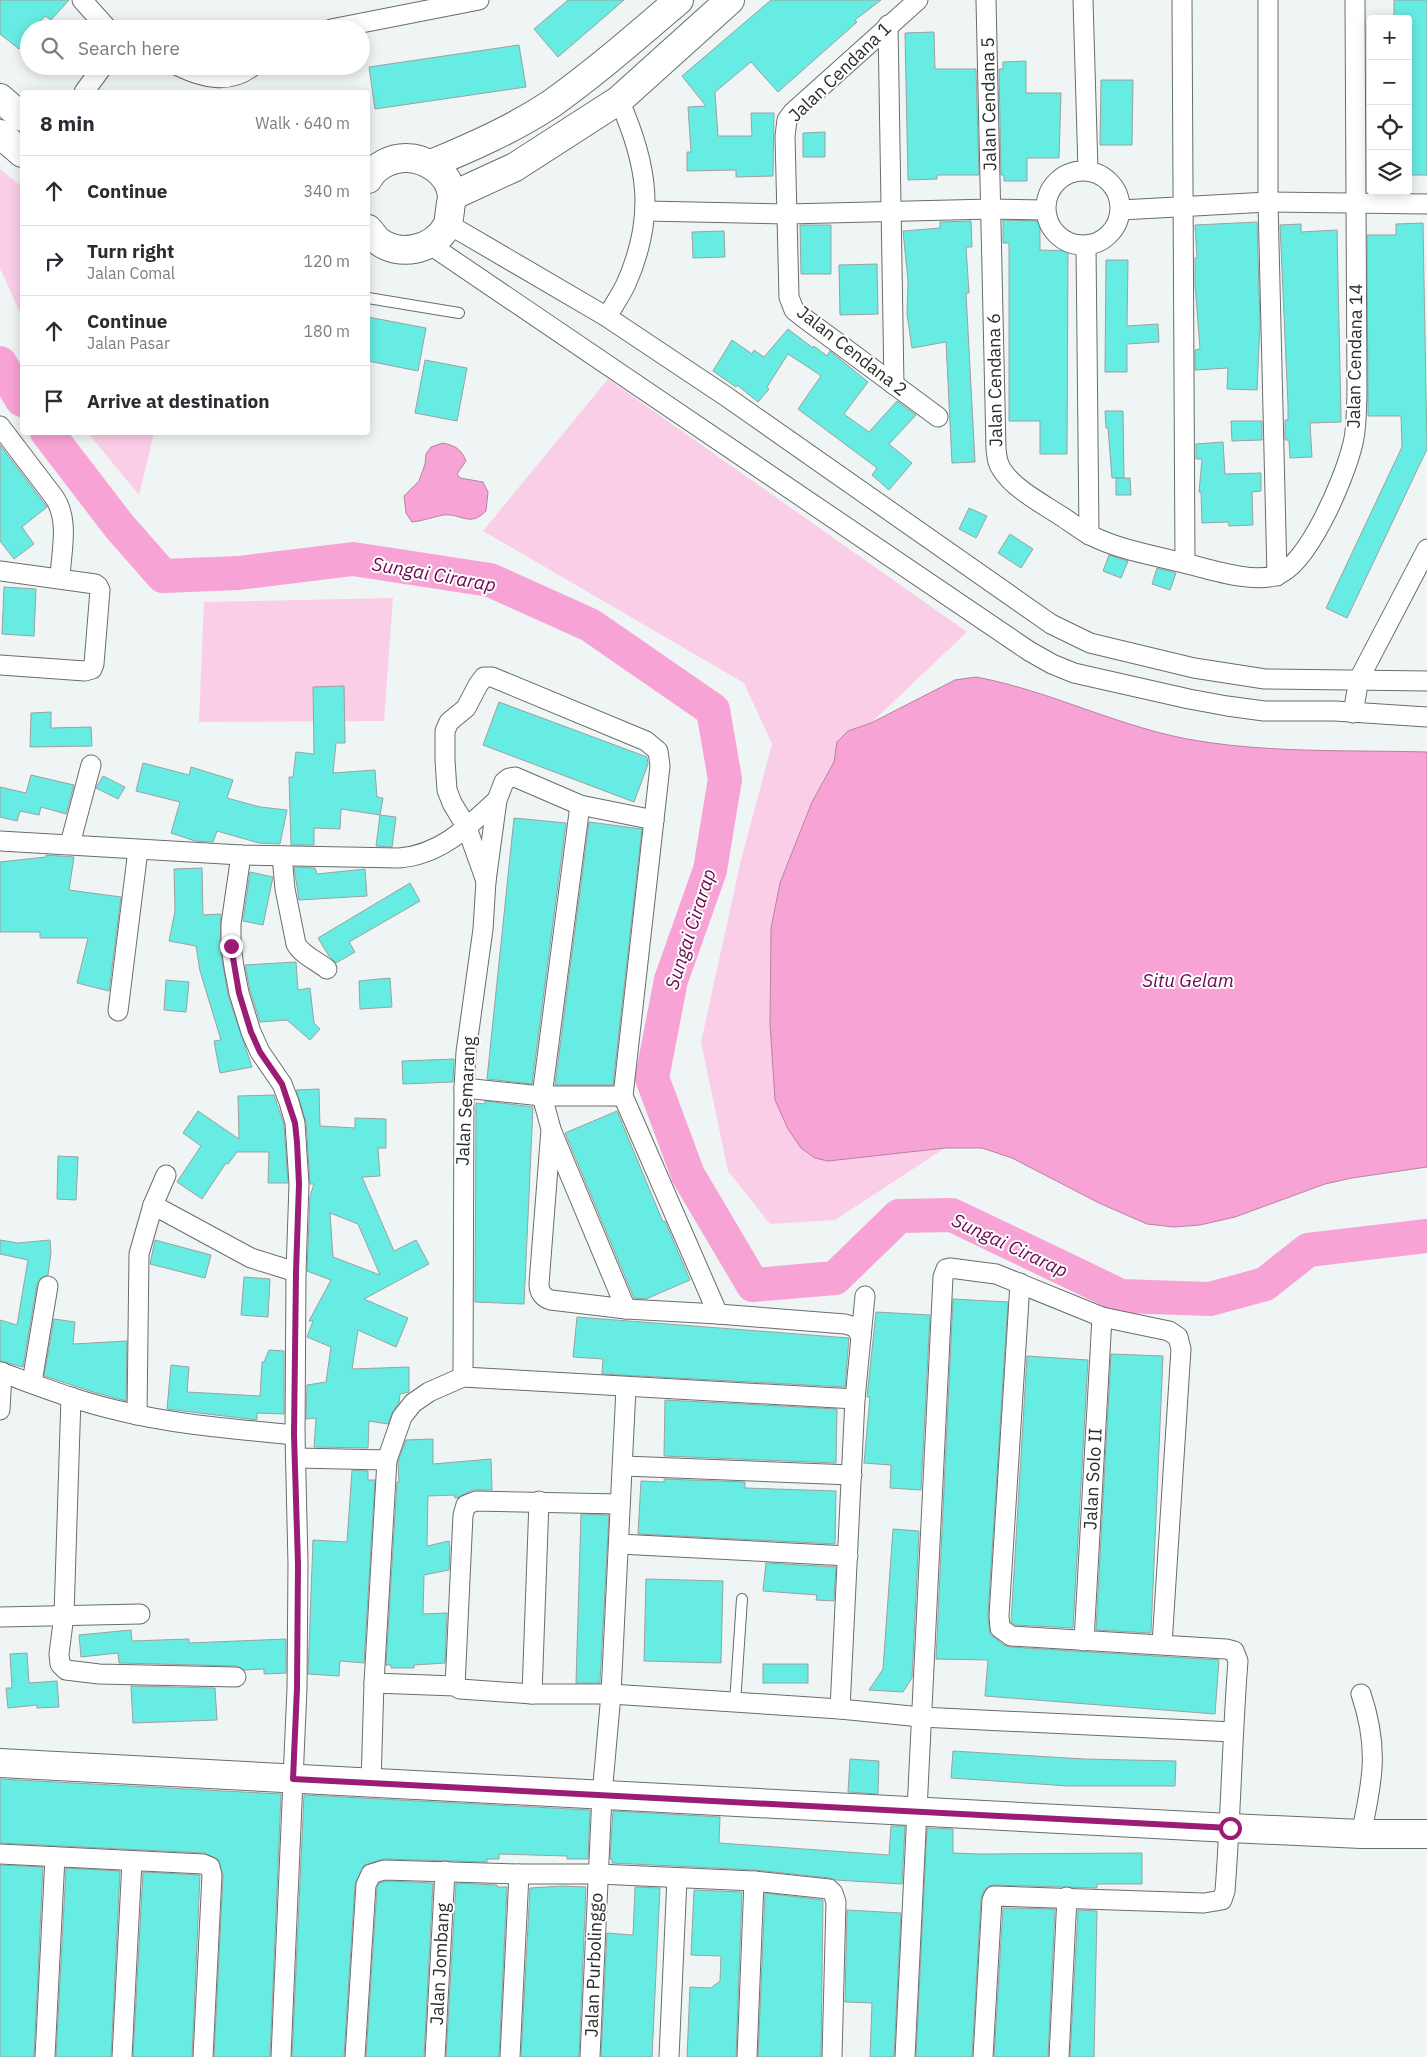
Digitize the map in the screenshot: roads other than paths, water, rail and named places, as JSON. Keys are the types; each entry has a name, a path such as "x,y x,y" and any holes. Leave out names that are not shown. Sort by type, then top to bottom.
{"street":[{"path":"82,0 100,20"},
{"path":"370,21 479,0"},
{"path":"431,164 509,128 549,104 602,67 679,0"},
{"path":"452,196 515,167 619,100 730,0"},
{"name":"Jalan Cendana 1","path":"788,214 785,136 787,120 793,112 918,0"},
{"name":"Jalan Cendana 5","path":"986,0 991,209"},
{"path":"1083,0 1088,170"},
{"path":"1182,0 1185,563"},
{"path":"1268,0 1268,202 1277,576"},
{"name":"Jalan Cendana 14","path":"1277,576 1291,568 1304,554 1313,538 1352,447 1356,423 1355,0"},
{"path":"888,26 894,385"},
{"path":"85,90 96,75"},
{"path":"198,75 226,79 238,75"},
{"path":"0,98 20,115"},
{"path":"607,317 626,286 642,239 646,211 645,183 638,154 630,125 619,100"},
{"path":"0,134 20,151"},
{"path":"370,175 382,164 397,158 415,158 431,164 440,172 448,183 452,196 448,224 440,235 429,244 412,250 394,249 371,236"},
{"path":"1088,170 1100,175 1112,184 1121,210 1118,223 1110,235 1100,242 1086,245 1074,244 1060,237 1050,225 1045,210 1050,188 1058,180 1067,174 1088,170"},
{"path":"1121,210 1268,202 1427,204"},
{"path":"646,211 788,214 991,209 1045,210"},
{"name":"Jalan Cendana 6","path":"991,209 996,449 998,464 1003,472 1020,487 1089,535 1146,554 1235,576 1277,576"},
{"name":"Jalan Cendana 2","path":"788,214 789,297 794,310 938,416"},
{"path":"448,224 607,317 724,395 1051,624 1069,634 1090,643 1228,675 1358,683 1427,682"},
{"path":"429,244 1029,651 1052,664 1074,673 1227,706 1264,710 1354,710 1427,717"},
{"path":"1086,245 1089,535"},
{"path":"0,426 59,504 63,523 60,578"},
{"path":"1354,710 1358,683 1427,549"},
{"path":"0,571 95,584 99,588 94,666 88,671 0,665"},
{"name":"Jalan Semarang","path":"463,1378 464,1088 466,1052 483,928 486,881 467,828 452,803 447,790 445,731 449,722 466,708 478,684 488,676 646,741 658,752 660,761 654,820"},
{"path":"70,844 91,765"},
{"path":"486,881 498,800 504,782 509,778 515,777 580,805 654,820 623,1096 718,1314"},
{"path":"0,840 241,855 414,857 438,848 467,828 498,800"},
{"path":"580,805 542,1096 551,1129 626,1309"},
{"path":"118,1011 138,850"},
{"path":"241,855 231,924 231,946 239,993 251,1032 260,1052 282,1084 295,1123 299,1184 294,1435 296,1458 297,1679 280,2057"},
{"path":"282,856 285,889 296,944 300,952 314,958 327,969"},
{"path":"464,1088 542,1096 623,1096"},
{"path":"551,1129 539,1284 540,1292 546,1299 626,1309 845,1324 855,1327 861,1336"},
{"path":"137,1415 139,1254 153,1205 166,1175"},
{"path":"153,1205 250,1258 296,1272"},
{"path":"904,2057 943,1274 950,1268 977,1270 996,1274 1020,1282 1102,1317 1169,1331 1174,1333 1180,1342 1162,1644"},
{"path":"983,2057 993,1898 997,1895 1204,1903 1222,1900 1226,1891 1238,1661 1234,1651 1226,1649 1010,1636 1004,1632 999,1623 1020,1282"},
{"path":"32,1382 48,1286"},
{"path":"840,1709 855,1400 865,1296"},
{"name":"Jalan Solo II","path":"1084,1641 1102,1317"},
{"path":"0,1410 1,1372 93,1404 137,1415 294,1435"},
{"path":"371,1783 374,1683 387,1460 402,1418 413,1403 430,1392 463,1378 855,1400"},
{"name":"Jalan Purbolinggo","path":"590,2057 602,1795 611,1694 620,1504 624,1466 626,1388"},
{"path":"71,1396 64,1615 60,1664 66,1670 99,1674 236,1677"},
{"path":"296,1458 387,1460"},
{"path":"624,1466 852,1475"},
{"path":"455,1686 464,1509 466,1506 472,1501 620,1504"},
{"path":"532,1694 539,1501"},
{"path":"619,1544 848,1556"},
{"path":"0,1617 140,1614"},
{"path":"374,1683 455,1686 460,1689 532,1694 611,1694 840,1709 921,1717 1233,1732"},
{"path":"1361,1694 1370,1719 1373,1750 1371,1789 1361,1834"},
{"path":"0,1763 1230,1828 1361,1834 1427,1834"},
{"path":"0,1854 203,1864 210,1867 212,1875 203,2057"},
{"path":"46,2057 55,1857"},
{"path":"122,2057 132,1861"},
{"path":"355,2057 368,1879 371,1874 384,1870 598,1874 754,1882 825,1888 833,1893 836,1902 832,2057"},
{"name":"Jalan Jombang","path":"434,2057 445,1871"},
{"path":"510,2057 519,1874"},
{"path":"670,2057 677,1878"},
{"path":"747,2057 754,1882"},
{"path":"1059,2057 1067,1897"}],"lane":[{"path":"370,298 459,313"},
{"path":"735,1702 742,1599"}],"water":[{"path":"443,443 458,449 466,461 457,474 460,478 483,482 488,492 486,511 475,519 443,515 412,522 406,513 404,496 419,481 425,464 426,454 431,447"},
{"name":"Situ Gelam","path":"976,677 1032,691 1142,728 1199,741 1284,749 1427,752 1427,1167 1325,1184 1235,1217 1200,1225 1174,1227 1147,1224 1099,1203 1012,1158 982,1148 945,1148 828,1161 815,1158 801,1148 788,1129 775,1100 770,1024 771,928 780,883 812,802 834,762 837,742 848,731 871,723 955,680"}],"waterway":[{"name":"Sungai Cirarap","path":"0,363 20,397"},
{"name":"Sungai Cirarap","path":"49,435 119,526 163,576 239,573 353,559 490,580 590,625 713,710 725,779 710,870 671,980 652,1078 688,1175 753,1285 835,1278 899,1216 952,1215 1121,1296 1210,1299 1265,1284 1308,1250 1427,1236"}]}
